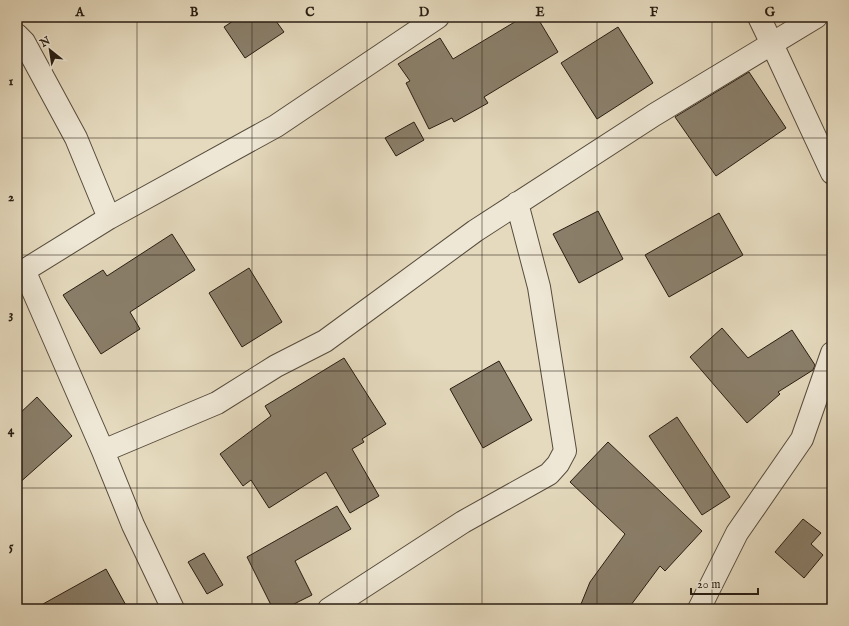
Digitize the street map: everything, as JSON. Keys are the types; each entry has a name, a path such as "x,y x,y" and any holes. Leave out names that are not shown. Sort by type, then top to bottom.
{"street":[{"path":"173,609 133,525 103,451 21,273 109,218 276,126 438,17"},
{"path":"759,17 832,173"},
{"path":"103,451 217,403 276,366 325,341 475,231 517,203 654,115 816,17"},
{"path":"17,35 24,42 76,138 109,218"},
{"path":"329,609 463,522 549,474 558,464 565,451 540,287 517,203"},
{"path":"699,609 737,533 802,439 832,353"}],"building":[{"path":"239,17 273,17 284,32 245,58 224,27"},
{"path":"523,17 537,17 558,52 484,97 488,103 454,122 452,118 429,129 406,83 410,81 398,64 440,38 453,59"},
{"path":"618,27 653,83 597,119 561,63"},
{"path":"749,72 786,128 716,176 675,117"},
{"path":"414,122 424,140 396,156 385,138"},
{"path":"598,211 623,259 579,283 553,234"},
{"path":"719,213 743,255 669,297 645,255"},
{"path":"172,234 195,270 130,312 140,329 101,354 63,295 103,270 107,276"},
{"path":"249,268 282,322 242,347 209,293"},
{"path":"722,328 748,358 792,330 815,365 813,370 778,392 780,394 747,423 690,357"},
{"path":"344,358 386,424 362,439 364,442 352,449 379,496 350,513 326,472 269,508 251,480 243,486 220,454 271,416 265,406"},
{"path":"499,361 532,420 483,448 450,389"},
{"path":"37,397 72,436 17,485 17,416"},
{"path":"677,417 730,497 702,515 649,436"},
{"path":"608,442 702,531 665,571 660,566 628,609 579,609 590,582 625,534 570,482"},
{"path":"337,506 351,529 295,561 312,595 284,609 273,609 247,557"},
{"path":"803,519 821,533 811,544 823,555 804,578 775,552"},
{"path":"204,553 223,585 207,594 188,562"},
{"path":"106,569 128,609 34,609"}]}
